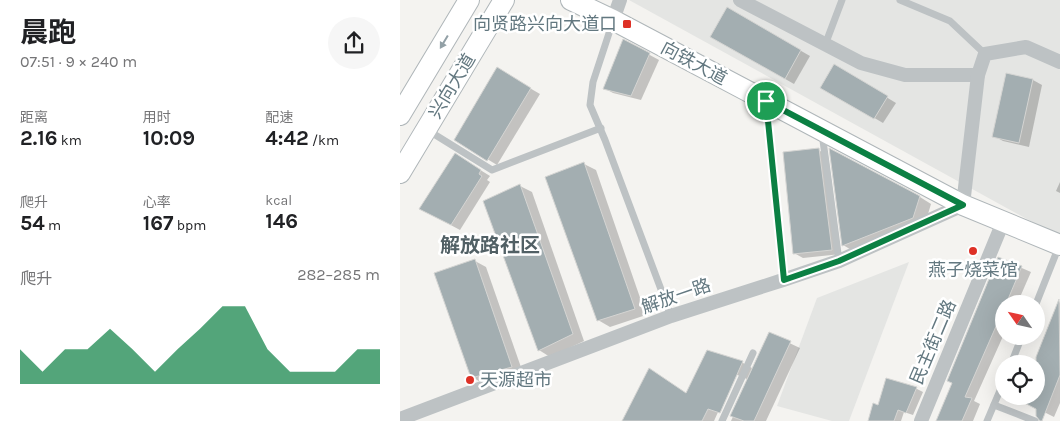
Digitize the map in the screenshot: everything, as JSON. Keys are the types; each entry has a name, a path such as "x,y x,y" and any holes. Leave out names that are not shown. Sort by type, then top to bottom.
{"street":[{"name":"兴向大道","path":"400,115 469,0"},
{"name":"兴向大道","path":"400,173 504,0"},
{"name":"向铁大道","path":"571,0 613,20 963,205 1060,245"},
{"path":"613,20 620,0"},
{"path":"740,0 861,63 905,75 978,75"},
{"path":"963,205 978,75 985,54 1026,48 1060,62"},
{"name":"解放一路","path":"400,419 670,316 839,261 963,205"},
{"name":"民主街二路","path":"921,421 1003,222"}],"lane":[{"path":"825,45 842,0"},
{"path":"900,0 950,21 985,54"},
{"path":"613,20 592,82 590,105 670,316"},
{"path":"766,101 784,280"},
{"path":"426,129 492,170 600,128"},
{"path":"822,131 839,261"},
{"path":"1040,295 1060,245"},
{"path":"722,421 753,353"},
{"path":"987,421 994,405 1035,421"}],"shaded area":[{"path":"629,0 1060,0 1060,234 1034,223"},
{"path":"909,262 849,421 832,421 777,406 817,298"}],"building":[{"path":"727,7 801,50 785,79 710,37"},
{"path":"623,39 650,53 631,96 603,89"},
{"path":"834,64 888,96 874,119 820,88"},
{"path":"497,67 531,88 487,161 454,140"},
{"path":"1006,73 1033,79 1019,143 992,137"},
{"path":"819,148 832,250 793,254 783,152"},
{"path":"829,148 920,196 913,218 842,246"},
{"path":"455,153 481,170 479,174 482,176 451,225 419,209"},
{"path":"584,162 635,309 597,321 545,177"},
{"path":"520,184 573,334 538,351 483,201"},
{"path":"998,257 1022,266 1010,295 995,295 995,329 965,397 972,398 962,421 936,421 952,383 947,381"},
{"path":"475,259 512,367 471,378 434,273"},
{"path":"1059,299 1060,375 1042,421 1040,421 1036,416 1036,409 1028,405 1045,405 1045,355 1037,355 1041,345 1045,345 1045,334"},
{"path":"769,332 791,341 754,421 744,421 730,416"},
{"path":"707,350 743,361 720,413 708,409 702,421 622,421 649,368 686,393"},
{"path":"886,378 917,387 906,413 898,410 894,421 868,421 873,403 878,405"}],"place":[{"name":"向贤路兴向大道口","path":"627,24"},
{"name":"燕子烧菜馆","path":"973,251"},
{"name":"天源超市","path":"470,380"}],"district":[{"name":"解放路社区","path":"490,245"}],"route":[{"path":"766,101 963,205 839,261 784,280 766,101"}]}
